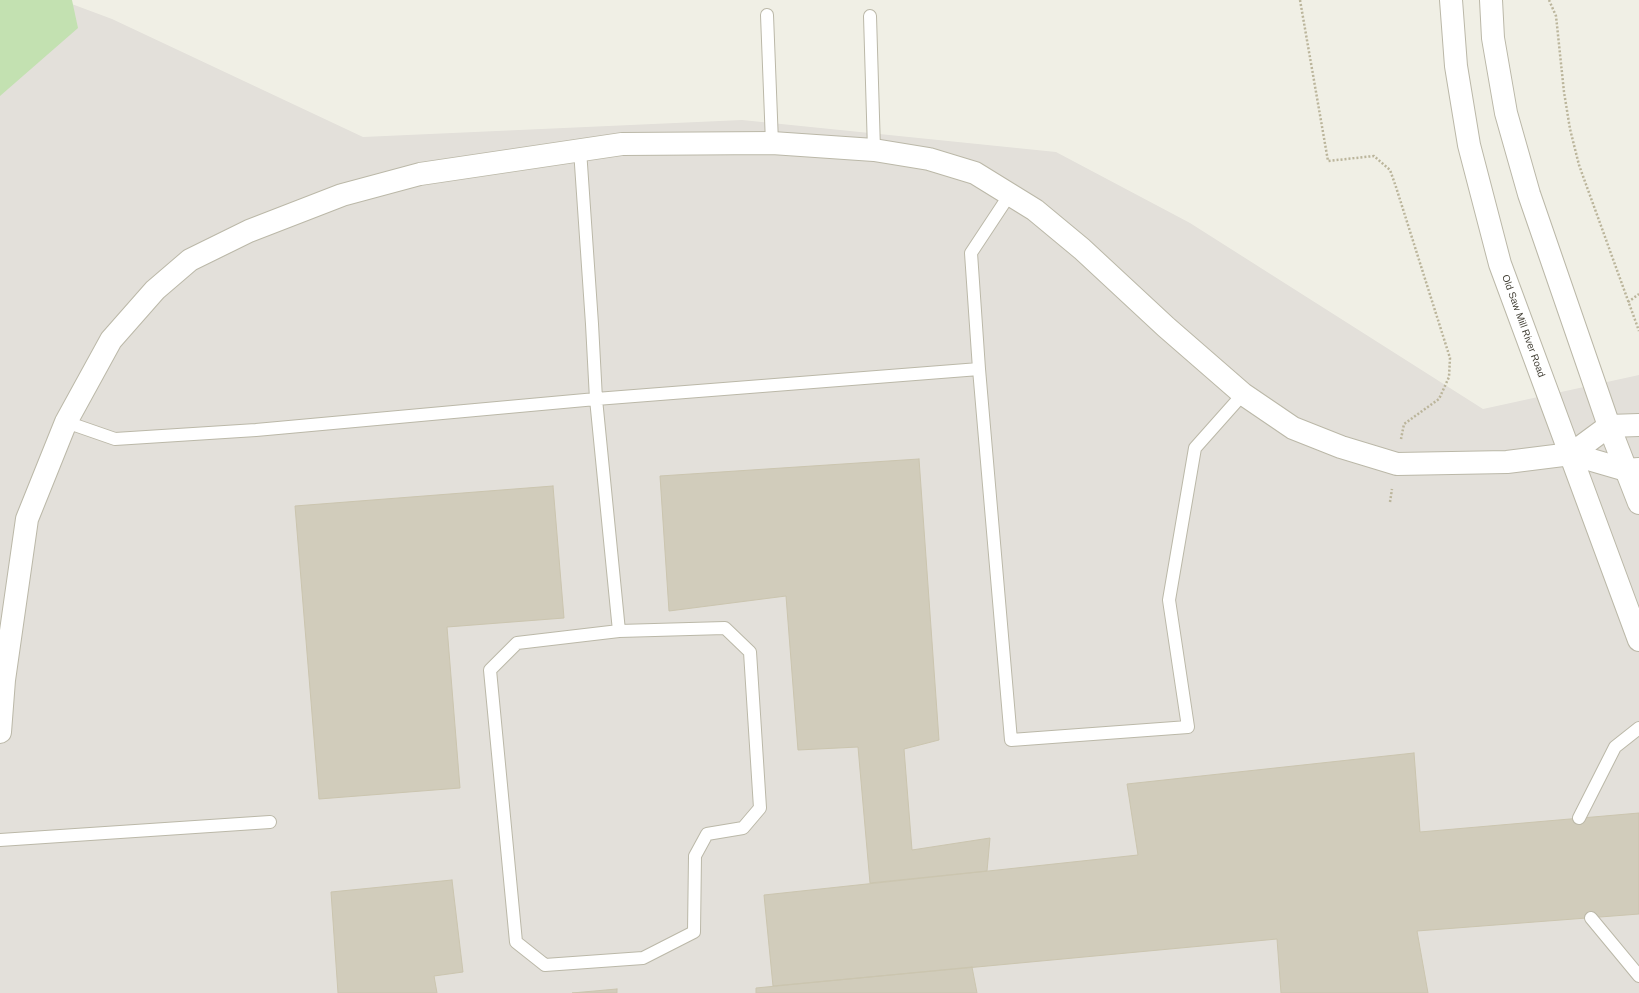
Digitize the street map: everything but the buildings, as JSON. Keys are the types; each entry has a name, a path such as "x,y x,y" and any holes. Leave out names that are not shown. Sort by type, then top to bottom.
{"street":[{"name":"Old Saw Mill River Road","path":"1451,0 1456,66 1469,145 1500,264 1639,640"},
{"path":"1491,0 1493,38 1506,113 1529,194 1610,426 1633,469 1639,503"},
{"path":"0,732 4,680 27,518 66,422 111,340 155,290 190,260 249,231 342,195 420,174 622,144 772,143 874,150 929,159 975,173 1035,210 1082,249 1166,327 1243,394 1293,428 1341,447 1397,464 1507,462 1571,454 1633,469"},
{"path":"1571,454 1610,426 1639,425"}],"lane":[{"path":"768,15 772,143"},
{"path":"870,16 874,150"},
{"path":"580,150 596,399 619,631"},
{"path":"1010,194 971,253 979,369 1011,740 1188,726 1169,600 1195,448 1243,394"},
{"path":"66,422 115,439 256,430 596,399 979,369"},
{"path":"726,628 750,652 760,808 743,828 707,834 695,856 694,932 643,958 545,965 516,942 490,670 517,643 619,631 726,628"},
{"path":"1579,818 1615,747 1639,728"},
{"path":"0,840 270,822"},
{"path":"1591,918 1639,976"}],"path":[{"path":"1300,0 1328,161 1374,156 1390,170 1450,358 1449,377 1439,399 1404,424 1390,502"},
{"path":"1549,0 1556,16 1564,92 1570,129 1579,165 1639,331"},
{"path":"1628,302 1639,294"}],"shaded area":[{"path":"0,0 61,0 112,19 363,137 742,120 1056,152 1190,223 1483,409 1639,375 1639,993 0,993"}],"green space":[{"path":"0,0 72,0 78,28 0,96"}]}
